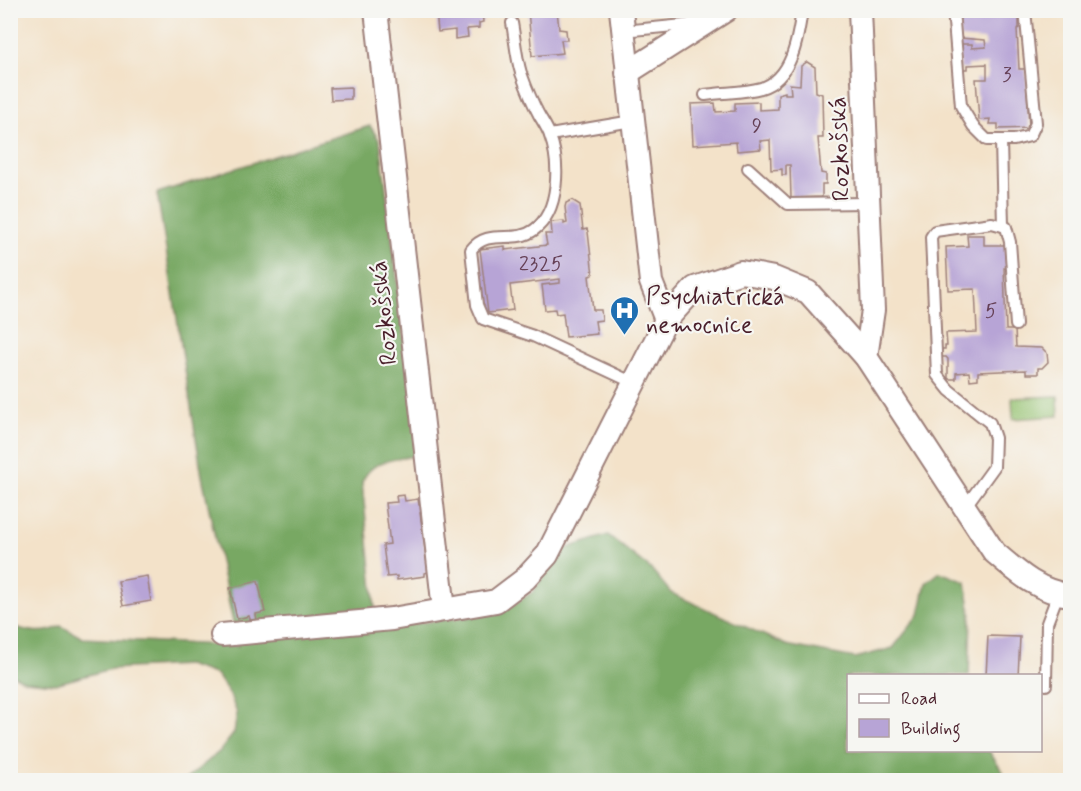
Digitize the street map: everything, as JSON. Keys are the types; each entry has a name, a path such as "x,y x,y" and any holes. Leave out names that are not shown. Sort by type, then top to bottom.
{"street":[{"name":"Rozkošská","path":"376,10 444,610"},
{"name":"Rozkošská","path":"860,10 873,310 866,357"},
{"path":"627,73 717,16"},
{"path":"622,21 651,282 666,320"},
{"path":"222,635 392,619 496,601 525,579 547,555 666,320 695,288 741,272 774,278 808,292 866,357 994,552 1023,578 1064,595"}],"lane":[{"path":"678,10 717,16"},
{"path":"705,94 761,88 778,79 790,60 799,33 802,10"},
{"path":"953,10 961,106 973,126 987,140 1014,140 1030,136 1036,123 1025,10"},
{"path":"622,21 717,16"},
{"path":"512,23 520,72 537,112 550,135 556,185 550,212 533,231 515,236 487,237 478,240 471,250 477,305 483,319 532,336 634,382"},
{"path":"550,135 632,122"},
{"path":"1001,140 1003,226"},
{"path":"748,168 788,204 868,202"},
{"path":"965,507 994,467 995,438 990,423 949,390 937,375 931,237 934,231 992,224 1006,227 1010,242 1016,325"},
{"path":"1046,685 1047,623 1064,595"}],"green space":[{"path":"370,126 380,141 418,448 413,456 377,465 366,474 362,482 377,628 501,613 534,591 558,551 608,535 652,570 671,593 786,645 855,658 893,648 919,615 926,583 940,572 966,582 971,615 969,674 847,674 847,752 990,752 1008,780 185,780 220,751 234,733 237,713 229,693 217,675 187,665 111,669 55,684 25,681 11,674 10,625 36,632 48,631 61,626 83,638 238,646 202,476 157,193"},
{"path":"1058,396 1059,416 1013,419 1012,398"}],"building":[{"path":"436,10 482,10 483,22 479,23 479,28 467,29 468,37 455,39 455,30 438,32"},
{"path":"528,10 557,10 559,29 566,30 567,40 561,40 563,53 532,56"},
{"path":"959,10 1016,10 1019,13 1019,28 1017,29 1019,69 1026,69 1029,128 998,129 998,124 989,124 990,119 979,120 976,79 987,79 987,64 968,65 968,69 960,69 958,44 972,44 972,48 986,47 985,40 960,38"},
{"path":"807,62 815,67 816,92 822,94 823,138 818,138 821,173 826,174 826,184 822,184 822,197 791,198 790,165 786,165 786,175 782,175 782,169 771,170 770,140 760,141 761,149 737,151 736,142 693,145 691,104 715,103 716,112 735,111 735,103 759,102 759,110 778,109 778,94 785,92 785,94 791,94 790,84 800,85 801,66"},
{"path":"351,87 351,99 331,100 330,88"},
{"path":"572,200 580,205 583,230 587,229 588,232 593,275 589,276 593,310 601,310 602,320 595,321 597,334 566,337 563,313 556,314 555,309 545,310 542,285 560,283 560,279 510,285 513,310 488,313 480,249 505,246 505,250 547,245 545,234 552,234 551,222 564,221 564,224 567,223 565,207 566,203"},
{"path":"967,235 984,235 984,245 1006,245 1007,268 1004,268 1006,330 1015,330 1016,347 1042,348 1047,353 1048,362 1042,368 1038,368 1038,374 1026,374 1026,370 978,372 978,379 970,380 969,372 956,373 956,379 948,379 948,359 939,357 939,349 945,349 947,346 946,333 977,332 975,289 948,290 946,247 968,246"},
{"path":"404,495 405,501 418,499 419,505 424,505 425,513 420,513 428,572 425,576 397,580 397,576 387,577 383,545 390,544 385,503 397,502 396,496"},
{"path":"147,576 151,601 123,606 118,581"},
{"path":"258,581 265,612 256,614 257,620 251,622 249,616 237,619 230,588"},
{"path":"988,636 1020,637 1018,674 986,674"}],"place":[{"name":"Psychiatrická nemocnice","path":"625,336"}]}
